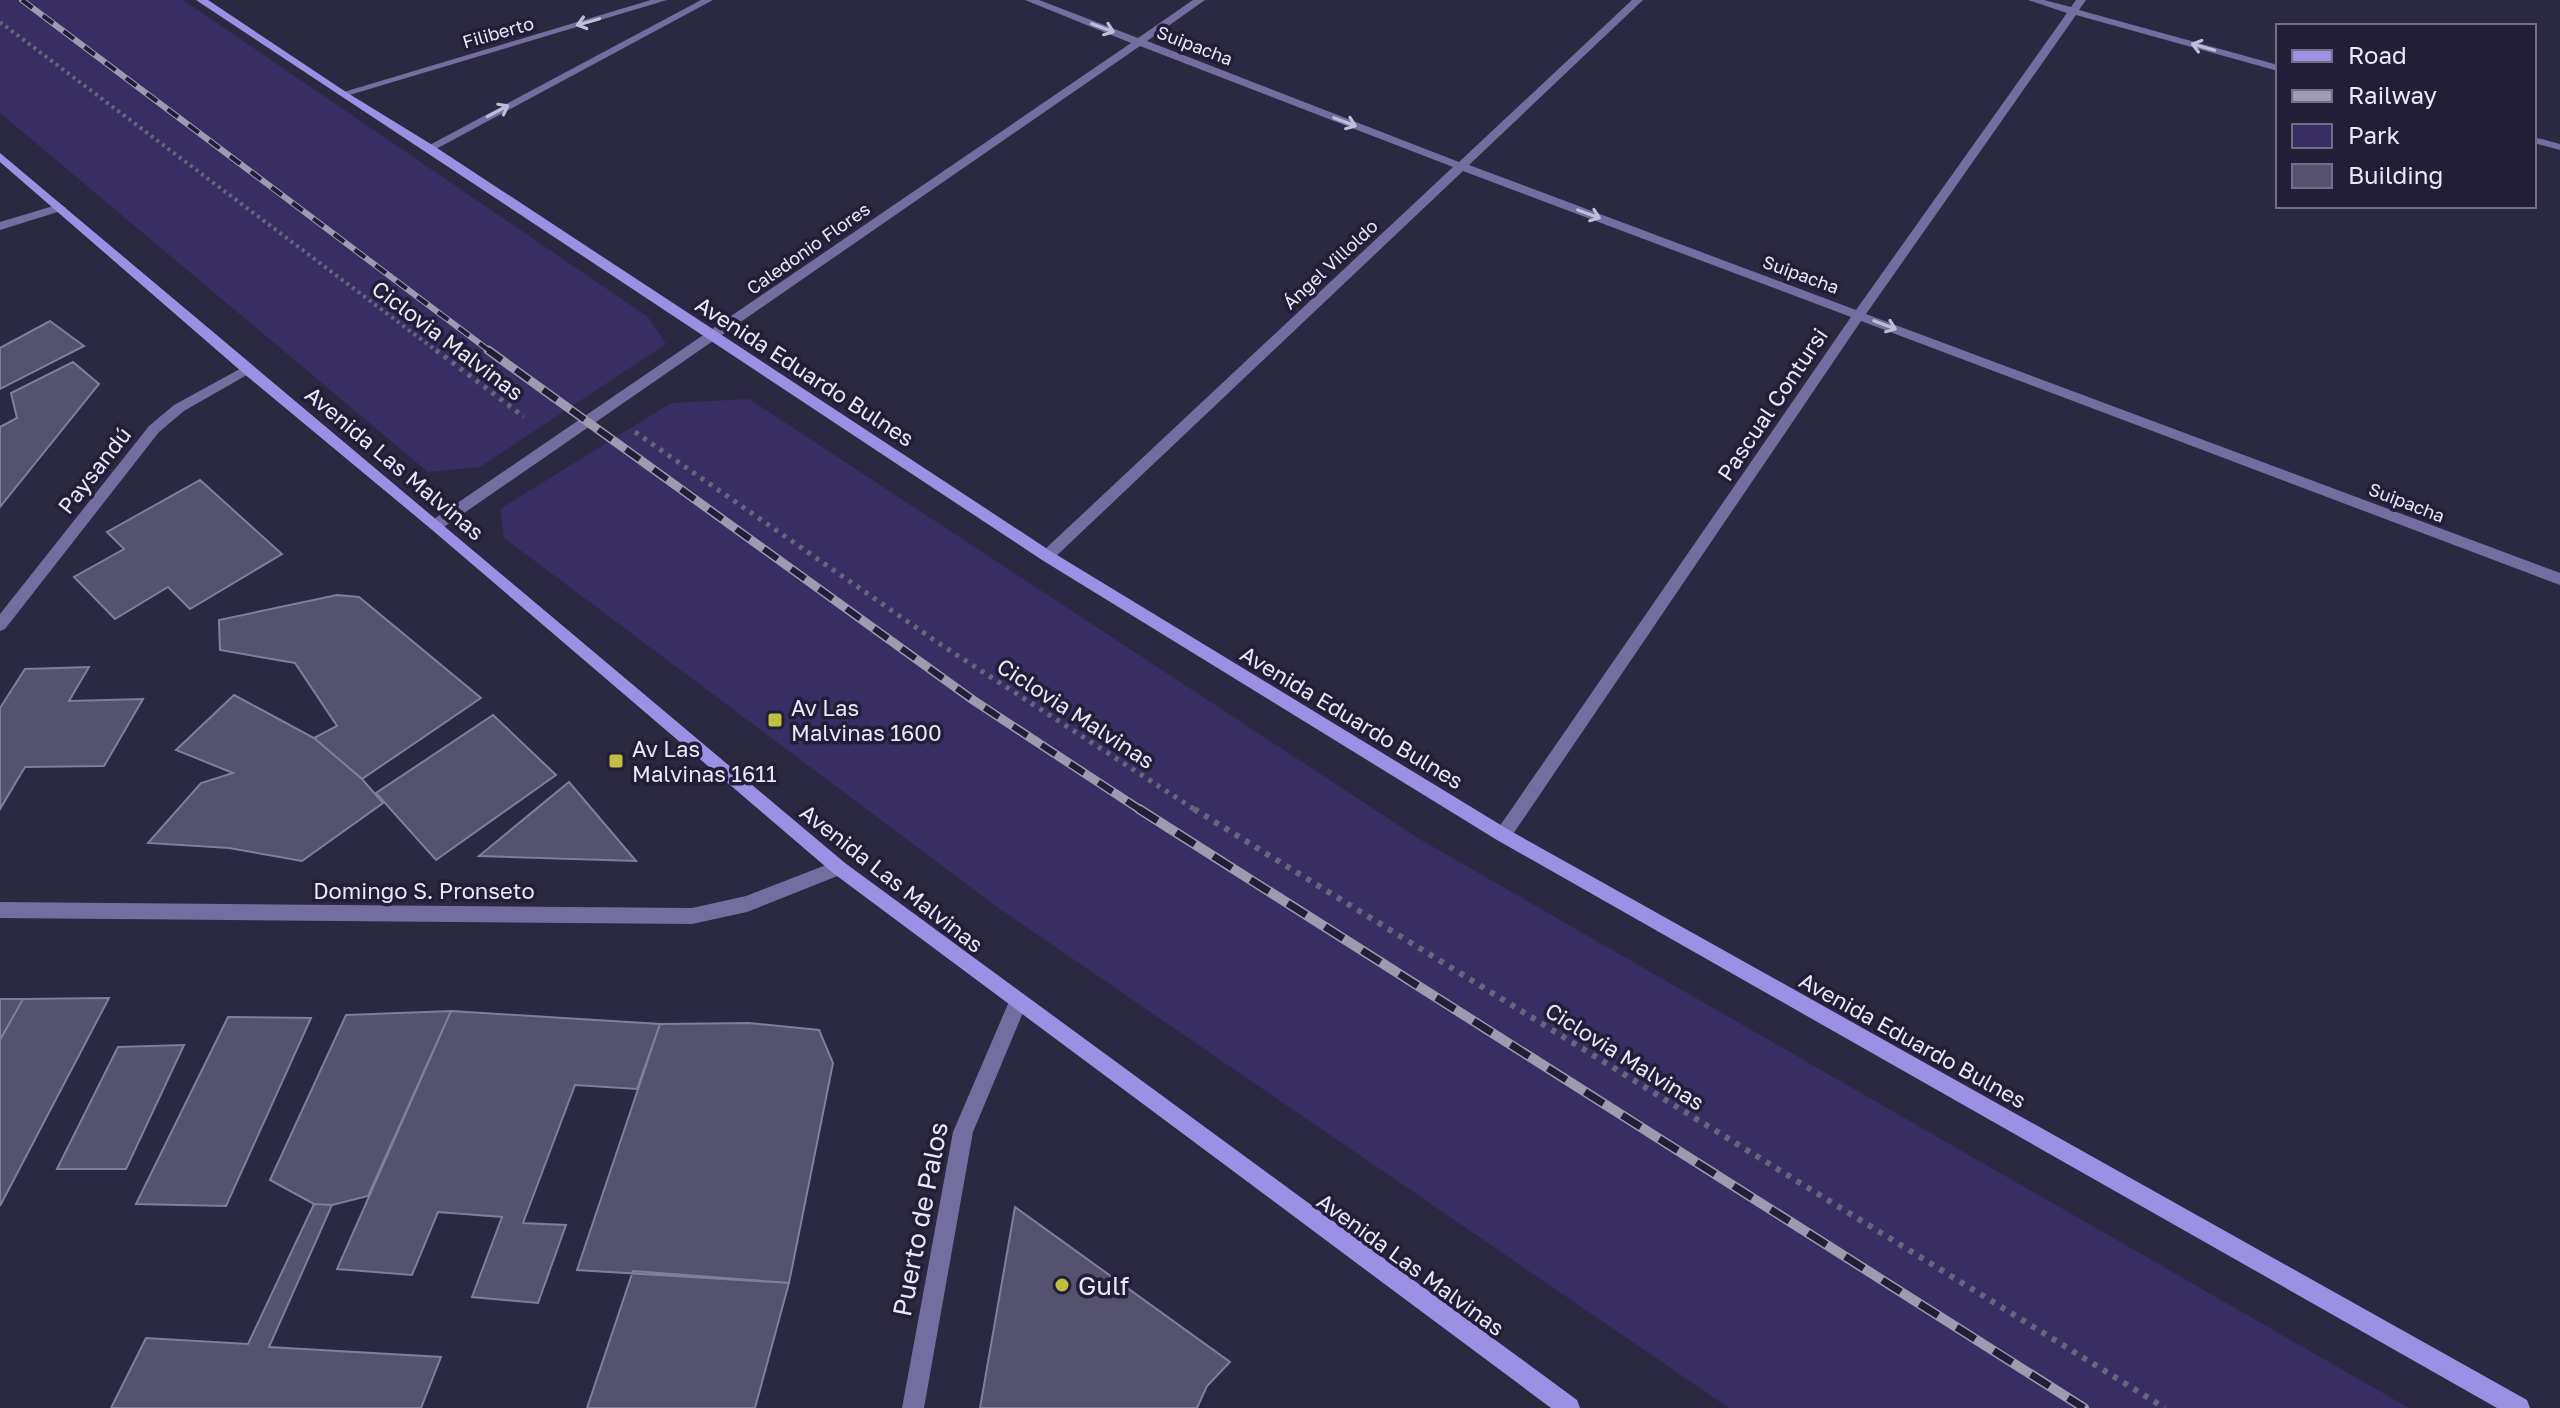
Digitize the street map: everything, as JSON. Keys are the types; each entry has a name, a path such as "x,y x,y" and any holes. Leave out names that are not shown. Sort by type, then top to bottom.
{"main road":[{"name":"Avenida Eduardo Bulnes","path":"201,0 1047,556 1503,835 2519,1408"},
{"name":"Avenida Las Malvinas","path":"0,156 247,369 436,525 839,868 1569,1408"}],"street":[{"name":"Filiberto","path":"342,94 662,0"},
{"path":"430,148 708,0"},
{"name":"Suipacha","path":"1030,0 1460,166 2560,579"},
{"name":"Caledonio Flores","path":"436,525 1200,0"},
{"name":"Ángel Villoldo","path":"1047,556 1638,0"},
{"path":"2033,0 2077,6 2276,67"},
{"name":"Pascual Contursi","path":"1503,835 1859,315 2077,6"},
{"path":"2536,141 2560,147"},
{"path":"0,226 60,208"},
{"name":"Paysandú","path":"0,625 154,429 179,408 247,369"},
{"name":"Domingo S. Pronseto","path":"0,910 692,916 747,904 839,868"},
{"name":"Puerto de Palos","path":"913,1408 963,1132 1018,1003"}],"path":[{"name":"Ciclovia Malvinas","path":"0,22 525,418 624,424 937,642 1228,831 2165,1408"}],"green space":[{"path":"0,0 183,0 648,317 666,344 480,467 428,472 0,113"},
{"path":"749,399 1421,840 2409,1408 1729,1408 997,907 504,538 500,509 671,403"}],"building":[{"path":"50,321 84,346 0,389 0,348"},
{"path":"73,362 99,384 0,507 0,427 17,418 11,393"},
{"path":"200,480 282,554 190,609 168,587 115,619 74,577 124,549 107,532"},
{"path":"337,595 359,597 481,698 362,779 314,738 337,726 295,663 220,650 219,620"},
{"path":"89,667 69,701 143,699 104,766 25,767 0,809 0,708 25,669"},
{"path":"234,695 314,738 362,779 383,803 302,861 229,848 148,843 201,783 233,773 176,750"},
{"path":"493,715 556,775 436,860 376,793"},
{"path":"569,782 636,861 479,856"},
{"path":"109,998 0,1206 0,1040 23,999"},
{"path":"0,999 23,999 0,1040"},
{"path":"451,1011 660,1024 637,1089 575,1085 523,1223 566,1225 538,1303 472,1297 502,1217 438,1212 412,1275 337,1269"},
{"path":"451,1011 368,1196 332,1205 314,1204 270,1180 346,1015"},
{"path":"228,1017 311,1018 226,1206 136,1204"},
{"path":"749,1023 819,1030 833,1063 789,1283 577,1270 660,1024"},
{"path":"184,1045 126,1169 57,1169 118,1047"},
{"path":"314,1204 332,1205 269,1347 441,1357 421,1408 111,1408 146,1338 248,1344"},
{"name":"Gulf","path":"1015,1207 1230,1362 1207,1386 1197,1408 980,1408"},
{"path":"633,1271 789,1283 755,1408 587,1408"}],"railway":[{"path":"22,0 491,352"},
{"path":"488,350 973,700 1142,811"},
{"path":"1139,809 2084,1408"}],"place":[{"name":"Av Las Malvinas 1600","path":"775,720"},
{"name":"Av Las Malvinas 1611","path":"616,761"},
{"name":"Gulf","path":"1062,1285"}]}
